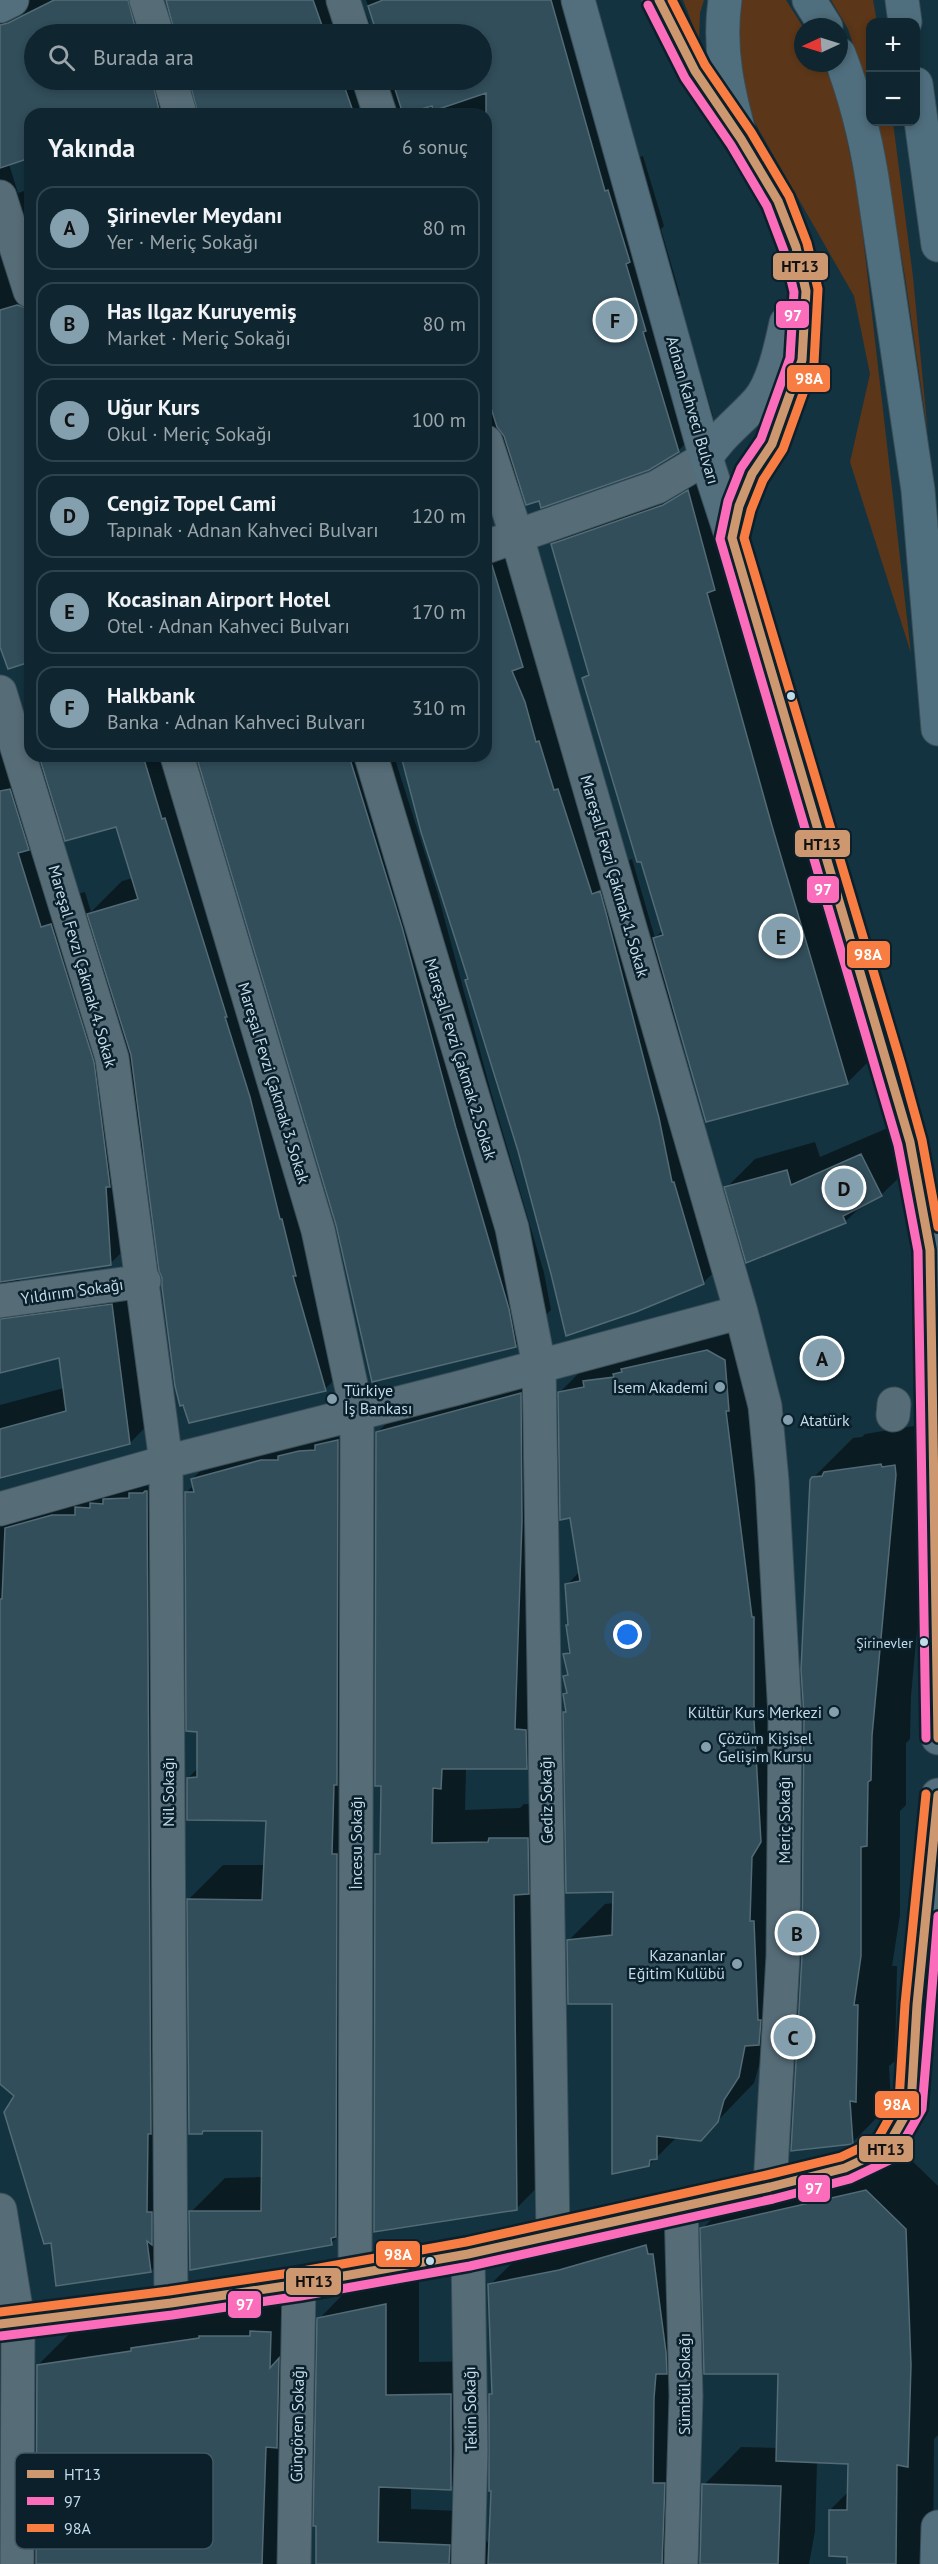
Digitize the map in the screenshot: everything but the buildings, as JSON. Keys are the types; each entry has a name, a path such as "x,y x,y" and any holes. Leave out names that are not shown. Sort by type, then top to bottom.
{"highway":[{"path":"725,0 722,21 723,56 728,92 741,139"},
{"path":"809,0 820,18"},
{"path":"902,0 904,18"},
{"path":"846,72 864,131 918,490 938,729"},
{"path":"920,119 938,245"}],"main road":[{"path":"0,6 12,0"},
{"name":"Adnan Kahveci Bulvarı","path":"578,0 706,458 732,538 910,1142 930,1250 938,1738"},
{"path":"659,0 695,71 741,139 778,201 796,247 806,291 802,360 772,444 752,474 739,506 732,538"},
{"path":"706,458 716,441 759,400 778,360 787,319 796,247"},
{"path":"9,2323 300,2284 468,2254 770,2187 844,2168 886,2149 911,2105 917,2005 938,1795"},
{"path":"937,2564 938,2527"}],"street":[{"path":"147,0 154,24"},
{"path":"343,0 351,24"},
{"path":"173,90 178,108"},
{"path":"372,90 378,108"},
{"path":"0,197 24,272"},
{"path":"492,545 657,487 706,458"},
{"name":"Mareşal Fevzi Çakmak 1. Sokak","path":"492,460 517,537 741,1312"},
{"name":"Mareşal Fevzi Çakmak 4. Sokak","path":"8,698 24,753"},
{"name":"Mareşal Fevzi Çakmak 4. Sokak","path":"26,762 112,1058 144,1281"},
{"name":"Mareşal Fevzi Çakmak 3. Sokak","path":"179,762 318,1230 357,1413"},
{"name":"Mareşal Fevzi Çakmak 2. Sokak","path":"373,762 512,1228 539,1365"},
{"name":"Yıldırım Sokağı","path":"0,1301 144,1281"},
{"name":"Nil Sokağı","path":"144,1281 166,1462 171,2303"},
{"path":"0,1509 166,1462 458,1388 741,1312"},
{"name":"Meriç Sokağı","path":"741,1312 765,1406 772,1481 785,1716 783,1956 770,2187"},
{"name":"Gediz Sokağı","path":"539,1365 553,2234"},
{"name":"İncesu Sokağı","path":"355,2274 357,1413"},
{"name":"Sümbül Sokağı","path":"681,2205 686,2396 681,2564"},
{"path":"0,2210 9,2323 15,2504"},
{"name":"Tekin Sokağı","path":"468,2254 471,2450 468,2564"},
{"name":"Güngören Sokağı","path":"294,2564 300,2284"},
{"path":"17,2549 17,2564"}],"shaded area":[{"path":"683,0 704,0 700,13 699,41"},
{"path":"741,0 786,0 797,18 794,18 794,72 826,72 837,93 858,193 911,653 850,462 870,374 854,296 755,123 735,60"},
{"path":"831,0 873,0 876,18 866,18 866,84 848,29 848,18 842,18"},
{"path":"879,126 894,126 913,277 928,434 905,277"}],"transit line":[{"name":"HT13","path":"659,0 695,71 741,139 778,201 796,247 806,291 802,360 772,444 752,474 739,506 732,538 910,1142 930,1250 938,1738"},
{"name":"98A","path":"672,0 705,65 751,132 789,196 807,243 818,289 814,363 783,449 763,480 751,510 744,538 901,1064 922,1140 938,1227"},
{"name":"97","path":"648,5 685,78 731,145 767,206 784,251 794,292 790,358 761,439 741,468 728,501 720,539 898,1145 918,1251 926,1738"},
{"name":"98A","path":"0,2312 297,2272 466,2242 841,2157 877,2140 899,2101 905,2004 926,1794"},
{"name":"HT13","path":"0,2324 171,2303 299,2284 468,2254 770,2187 845,2168 886,2149 911,2105 917,2005 938,1795"},
{"name":"97","path":"1,2336 301,2296 470,2266 773,2199 850,2179 894,2158 922,2109 938,1916"}],"place":[{"name":"Halkbank","path":"615,320"},
{"name":"Kocasinan Airport Hotel","path":"781,936"},
{"name":"Cengiz Topel Cami","path":"844,1188"},
{"name":"Şirinevler Meydanı","path":"822,1358"},
{"name":"İsem Akademi","path":"720,1387"},
{"name":"Türkiye İş Bankası","path":"332,1399"},
{"name":"Atatürk","path":"788,1420"},
{"name":"Şirinevler","path":"924,1642"},
{"name":"Kültür Kurs Merkezi","path":"834,1712"},
{"name":"Çözüm Kişisel Gelişim Kursu","path":"706,1747"},
{"name":"Has Ilgaz Kuruyemiş","path":"797,1933"},
{"name":"Kazananlar Eğitim Kulübü","path":"737,1964"},
{"name":"Uğur Kurs","path":"793,2037"}]}
